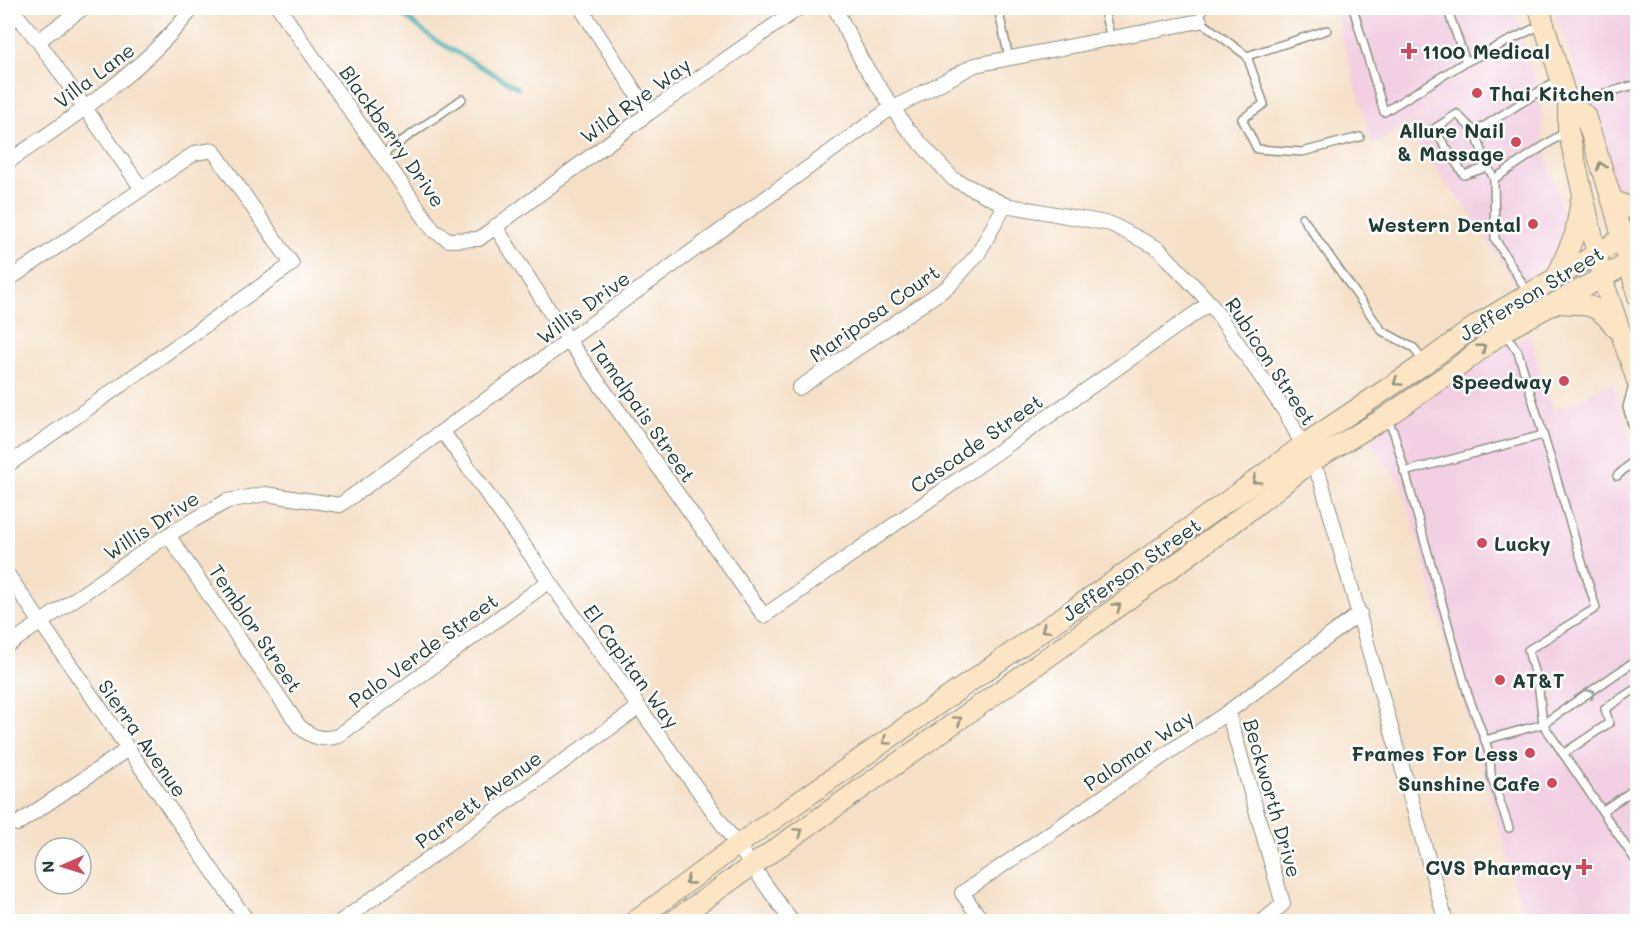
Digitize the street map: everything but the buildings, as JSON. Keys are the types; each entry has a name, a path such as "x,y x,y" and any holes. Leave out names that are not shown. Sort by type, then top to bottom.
{"main road":[{"path":"1541,16 1568,103 1568,130 1583,186 1602,277 1636,380"},
{"path":"1568,103 1585,115 1612,200 1630,233 1638,297"},
{"path":"1557,276 1575,234 1583,186"},
{"path":"1612,200 1638,211"},
{"name":"Jefferson Street","path":"672,921 1222,531 1307,453 1443,347 1528,293 1630,233"},
{"name":"Jefferson Street","path":"634,921 736,846 1236,495 1307,453 1386,417 1454,370 1504,331 1634,260"},
{"path":"1552,303 1586,304 1599,309 1623,338"}],"street":[{"path":"11,8 38,41 142,189"},
{"path":"38,41 83,8"},
{"name":"Villa Lane","path":"8,162 85,108 152,56 193,8"},
{"name":"Blackberry Drive","path":"279,8 383,154 434,231 449,240 479,239 495,226"},
{"path":"586,8 582,10 649,113"},
{"name":"Wild Rye Way","path":"495,226 649,113 799,8"},
{"name":"Rubicon Street","path":"835,8 863,63 905,126 953,179 1005,205 1111,224 1159,249 1210,303 1286,413 1321,481 1446,921"},
{"name":"Willis Drive","path":"8,645 210,508 246,495 293,497 340,505 893,108 975,65 1111,38 1201,14"},
{"path":"8,280 195,153 213,150 292,264 8,465"},
{"name":"Mariposa Court","path":"799,388 949,286 978,254 1005,205"},
{"name":"Tamalpais Street","path":"495,226 569,341 764,616"},
{"name":"Cascade Street","path":"764,616 1210,303"},
{"name":"El Capitan Way","path":"442,432 736,846 792,921"},
{"name":"Temblor Street","path":"168,535 299,726 317,738"},
{"name":"Sierra Avenue","path":"8,575 248,921"},
{"name":"Palo Verde Street","path":"317,738 328,739 338,736 548,582"},
{"name":"Palomar Way","path":"983,921 962,893 1228,712 1360,613"},
{"name":"Parrett Avenue","path":"340,921 638,708"},
{"name":"Beckworth Drive","path":"1228,712 1283,904 1262,921"},
{"path":"17,824 128,749"}],"lane":[{"path":"998,8 1009,58"},
{"path":"1103,8 1111,38"},
{"path":"1353,8 1384,112 1541,16"},
{"path":"1447,8 1466,62"},
{"path":"1201,14 1247,56 1263,104 1242,119 1257,149 1302,152 1360,137"},
{"path":"1247,56 1328,30"},
{"path":"1475,132 1561,77"},
{"path":"1568,103 1638,84"},
{"path":"383,154 462,99"},
{"path":"1488,167 1464,176 1434,129 1457,114 1475,132 1494,179 1495,239 1528,293"},
{"path":"1494,179 1568,130"},
{"path":"1302,217 1382,331 1414,348 1424,364"},
{"path":"1504,331 1518,352 1596,608 1528,650 1539,690 1543,724 1638,864"},
{"path":"1636,380 1627,407 1638,444"},
{"path":"1386,417 1394,433 1468,695 1491,756 1491,775 1509,828"},
{"path":"1404,472 1543,435"},
{"path":"1617,476 1631,463 1638,450"},
{"path":"1485,740 1543,724 1638,659"},
{"path":"1563,754 1609,723 1605,709 1638,687"},
{"path":"1602,812 1638,787"}],"shaded area":[{"path":"1333,8 1514,8 1542,107 1543,143 1562,211 1564,227 1560,245 1542,270 1517,286 1468,211 1404,128 1460,88 1373,146"},
{"path":"1554,8 1628,8 1638,47 1637,211 1612,200 1584,98"},
{"path":"1529,333 1553,411 1614,382 1638,467 1637,921 1525,921 1402,485 1365,434"}],"waterway":[{"path":"394,8 435,40 518,88"}],"place":[{"name":"1100 Medical","path":"1409,51"},
{"name":"Thai Kitchen","path":"1477,93"},
{"name":"Allure Nail & Massage","path":"1516,142"},
{"name":"Western Dental","path":"1533,224"},
{"name":"Speedway","path":"1564,381"},
{"name":"Lucky","path":"1482,543"},
{"name":"AT&T","path":"1500,680"},
{"name":"Frames For Less","path":"1530,753"},
{"name":"Sunshine Cafe","path":"1552,783"},
{"name":"CVS Pharmacy","path":"1584,867"}]}
